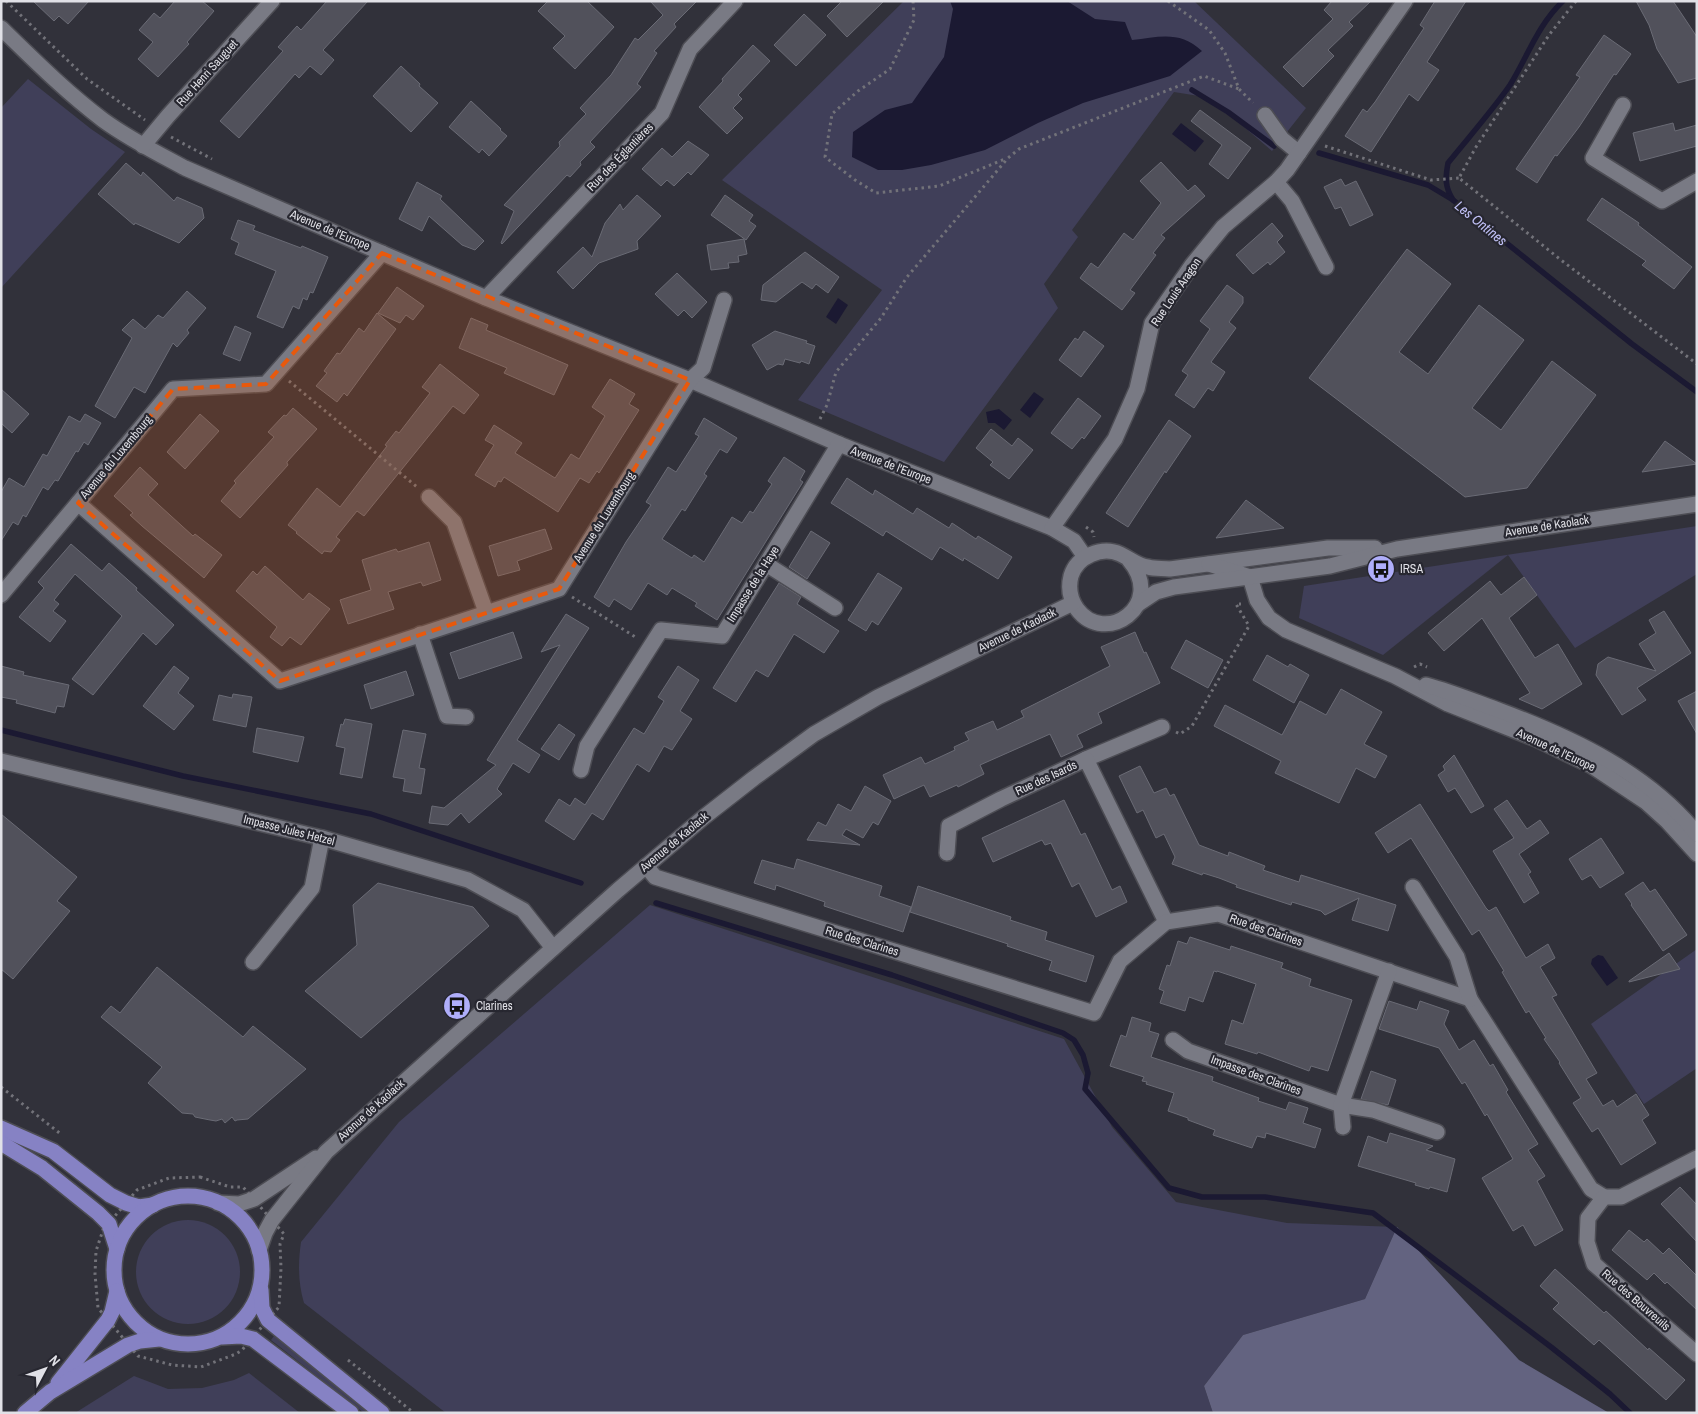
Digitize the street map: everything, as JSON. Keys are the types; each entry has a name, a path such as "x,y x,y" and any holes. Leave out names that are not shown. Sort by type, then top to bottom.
{"main road":[{"path":"1,1128 53,1151 110,1196 126,1203 140,1207 179,1197 205,1198 218,1203 236,1214 250,1231 259,1250 262,1268 262,1308 268,1320 382,1413"},
{"path":"1,1143 42,1168 98,1213 108,1224 117,1249"},
{"path":"153,1205 141,1213 122,1235 117,1249 114,1270 117,1291 126,1311 141,1328 160,1339 180,1344 200,1344 220,1337 239,1324 253,1307 261,1286"},
{"path":"26,1413 50,1392 108,1320 117,1291"},
{"path":"220,1337 241,1336 253,1339 352,1413"},
{"path":"50,1392 128,1345 140,1341 160,1339"}],"street":[{"name":"Rue Henri Sauguet","path":"143,146 272,1"},
{"name":"Rue des Églantières","path":"486,298 662,113 690,49 735,1"},
{"name":"Rue Louis Aragon","path":"1056,522 1115,439 1137,389 1152,323 1192,265 1223,227 1276,182 1299,153 1405,1"},
{"name":"Avenue de l'Europe","path":"1,28 66,90 104,120 143,146 185,168 486,298 690,380 839,444 1056,522 1091,555"},
{"path":"1623,105 1593,158 1662,201 1697,181"},
{"path":"1266,115 1282,139 1299,153"},
{"path":"1276,182 1292,201 1326,268"},
{"name":"Avenue du Luxembourg","path":"382,253 266,384 173,390 78,503 280,681 559,589 690,380"},
{"path":"690,380 703,368 724,300"},
{"name":"Impasse de la Haye","path":"581,770 587,746 661,630 722,636 839,444"},
{"path":"429,497 454,522 486,612"},
{"path":"1,595 78,503"},
{"name":"Avenue de Kaolack","path":"218,1203 239,1204 254,1199 326,1152 646,866 704,817 814,734 878,697 1073,603 1089,619 1099,623 1111,623 1122,620 1138,604 1156,592 1174,587 1330,566 1397,549 1697,504"},
{"name":"Avenue de Kaolack","path":"1091,555 1108,551 1119,554 1146,567 1170,569 1328,548 1397,549"},
{"path":"1073,603 1070,593 1072,573 1078,564 1091,555"},
{"path":"1129,560 1137,569 1141,580 1142,592 1138,604"},
{"path":"766,564 835,608"},
{"path":"1209,564 1250,577"},
{"name":"Avenue de l'Europe","path":"1250,577 1257,600 1269,618 1286,630 1395,676 1448,704 1536,739 1592,766 1646,802 1667,821 1697,854"},
{"path":"420,634 447,716 466,717"},
{"name":"Avenue de l'Europe","path":"1395,676 1452,692 1541,726 1601,756 1654,792 1697,834"},
{"path":"1086,759 1162,727"},
{"name":"Rue des Isards","path":"947,853 949,826 1001,798 1086,759 1166,922"},
{"name":"Impasse Jules Hetzel","path":"1,761 322,838 468,880 523,910 553,948"},
{"path":"253,962 312,888 322,838"},
{"name":"Rue des Clarines","path":"646,866 655,877 1094,1013 1120,961 1166,922 1218,914 1470,999"},
{"path":"1413,888 1457,957 1470,999 1592,1189 1604,1197 1621,1197 1697,1158"},
{"path":"1343,1127 1341,1105 1389,971"},
{"name":"Impasse des Clarines","path":"1174,1040 1188,1051 1341,1105 1373,1110 1437,1132"},
{"name":"Avenue de Kaolack","path":"259,1250 272,1220 326,1152"},
{"name":"Rue des Bouvreuils","path":"1604,1197 1588,1218 1587,1242 1594,1264 1697,1354"}],"path":[{"path":"6,1 87,79 157,129 214,160"},
{"path":"913,1 914,20 890,69 858,91 832,114 825,157 876,193 939,186 1008,158"},
{"path":"1168,1 1209,30 1225,53 1239,89"},
{"path":"1460,178 1476,147 1548,35 1576,1"},
{"path":"813,433 827,405 836,372 881,318 907,278 962,210 1008,158 1019,149 1204,76 1239,89 1266,115"},
{"path":"1309,140 1431,180 1460,178 1561,260 1697,364"},
{"path":"277,371 429,497"},
{"path":"812,413 821,417"},
{"path":"1056,522 1102,534"},
{"path":"1074,540 1087,532 1094,532"},
{"path":"1091,555 1094,532"},
{"path":"559,589 650,646"},
{"path":"1162,727 1180,734 1192,726 1249,626 1236,604 1257,600"},
{"path":"200,1177 230,1187 244,1187 254,1199 284,1234 280,1244 279,1307 242,1350 200,1367 172,1365 138,1356 98,1308 95,1274 96,1251 103,1230 137,1190 169,1178 200,1177"}],"highlighted area":[{"path":"382,253 690,380 559,589 280,681 78,503 173,389 266,384"}],"shaded area":[{"path":"904,1 1194,1 1306,108 1272,151 1236,120 1199,96 1174,92 1072,230 1078,237 1044,284 1058,308 944,462 798,400 882,290 722,180"},
{"path":"950,1 1067,1 1095,19 1125,22 1132,40 1169,36 1186,40 1202,51 1170,76 1083,103 985,150 931,165 902,170 878,170 852,157 853,132 885,110 912,103 944,57 953,9"},
{"path":"28,79 91,129 125,152 1,288 1,108"},
{"path":"1181,123 1204,141 1195,152 1172,134"},
{"path":"838,298 848,305 836,324 826,317"},
{"path":"1034,392 1044,399 1030,418 1020,410"},
{"path":"999,409 1012,420 1004,430 995,423 988,423 986,412"},
{"path":"1697,526 1697,574 1575,648 1508,555 1383,655 1299,618 1304,586"},
{"path":"650,905 1064,1039 1112,1127 1176,1202 1287,1223 1397,1227 1365,1299 1243,1335 1204,1386 1213,1413 446,1413 304,1303 299,1273 301,1242 399,1122"},
{"path":"1697,949 1697,1068 1644,1104 1591,1024"},
{"path":"1598,955 1603,956 1618,978 1607,986 1591,964 1592,959"},
{"path":"188,1220 208,1224 225,1235 236,1252 240,1272 236,1292 225,1309 208,1320 188,1324 168,1320 151,1309 140,1292 136,1272 140,1252 151,1235 168,1224"},
{"path":"1397,1227 1519,1360 1609,1413 1213,1413 1204,1386 1243,1335 1365,1299"},
{"path":"274,1336 372,1413 364,1413 271,1340"},
{"path":"249,1373 300,1413 75,1413 134,1376 168,1389 202,1388 234,1380"}],"building":[{"path":"33,1 89,1 68,24 59,16 54,21"},
{"path":"175,1 202,1 214,11 187,42 189,44 158,77 138,59 153,42 139,30 154,13 160,18"},
{"path":"327,1 368,1 323,50 334,60 321,75 310,66 299,78 295,74 239,138 220,121 283,51 278,47 297,26 301,30"},
{"path":"548,1 587,1 614,27 575,69 553,48 565,36 538,11"},
{"path":"650,1 697,1 674,24 676,27 654,51 657,53 637,84 641,87 590,142 595,147 580,162 581,165 570,177 567,175 502,244 514,211 504,205 560,146 559,142 586,114 580,108 611,75 635,38 638,40 663,15"},
{"path":"842,1 884,1 847,37 827,16"},
{"path":"1332,1 1371,1 1349,22 1353,26 1328,50 1334,56 1303,87 1283,67 1333,19 1324,10"},
{"path":"1435,1 1466,1 1427,62 1439,70 1418,101 1409,94 1371,152 1345,136 1363,109 1367,112 1375,102 1424,28 1420,25"},
{"path":"1636,1 1673,1 1697,37 1697,78 1678,83 1657,49 1649,25"},
{"path":"804,14 826,35 796,66 774,45"},
{"path":"1604,35 1631,54 1616,75 1614,74 1579,127 1557,156 1555,155 1537,183 1516,169 1580,77 1576,75"},
{"path":"753,45 770,61 738,95 742,99 733,108 743,118 727,134 699,107"},
{"path":"401,66 438,103 411,132 373,96"},
{"path":"471,101 507,136 489,156 482,149 479,153 449,127"},
{"path":"1200,110 1251,148 1228,179 1209,164 1222,145 1191,121"},
{"path":"1673,123 1675,131 1697,125 1697,146 1640,161 1633,133"},
{"path":"688,141 709,155 691,175 688,172 674,186 667,180 661,186 642,169 662,148 672,157"},
{"path":"1161,162 1188,191 1195,185 1205,196 1161,235 1165,238 1153,253 1156,255 1130,290 1135,293 1122,310 1080,278 1091,263 1098,268 1124,233 1133,240 1161,203 1140,181"},
{"path":"126,163 141,176 143,172 174,201 177,197 202,208 204,218 179,243 135,223 134,225 98,194"},
{"path":"1341,179 1345,186 1356,181 1373,215 1350,226 1341,207 1335,209 1324,187"},
{"path":"417,182 442,196 440,199 484,241 475,250 462,245 429,216 422,231 399,219"},
{"path":"637,195 661,216 637,241 638,249 599,263 573,289 557,272 583,247 592,257 605,223 620,204 623,210"},
{"path":"725,195 753,215 749,221 756,226 746,240 711,215"},
{"path":"1602,198 1639,223 1638,225 1692,267 1674,289 1642,265 1646,261 1587,220"},
{"path":"238,220 255,226 253,230 301,248 302,246 328,257 313,293 310,292 307,300 303,298 299,309 293,306 283,328 257,317 276,271 235,254 239,243 231,239"},
{"path":"1272,223 1283,236 1277,242 1285,252 1270,265 1268,262 1253,274 1236,255"},
{"path":"744,239 747,254 738,256 739,262 728,263 729,268 711,270 707,245"},
{"path":"1407,249 1451,284 1399,352 1428,374 1479,305 1524,340 1472,408 1501,430 1552,361 1596,395 1527,488 1465,497 1309,378"},
{"path":"805,252 839,277 828,293 816,284 812,289 802,282 776,302 761,300 763,285"},
{"path":"677,273 707,302 692,318 684,310 678,316 655,294"},
{"path":"1227,285 1243,297 1243,303 1229,322 1236,328 1211,362 1225,372 1213,391 1208,388 1194,408 1175,395 1188,375 1182,371 1210,329 1200,321"},
{"path":"397,287 424,306 413,320 406,315 400,323 378,313"},
{"path":"187,291 206,308 187,330 189,333 177,347 173,343 145,393 134,387 115,418 95,406 132,338 122,330 133,319 145,329 158,315 163,318"},
{"path":"377,313 396,329 347,396 344,393 337,402 316,386 327,373 324,371 337,353 340,354 359,328 364,332"},
{"path":"471,318 488,325 486,330 568,365 554,395 504,373 507,368 459,348"},
{"path":"235,326 251,333 240,361 223,354"},
{"path":"775,331 807,341 806,343 815,346 809,364 785,359 783,365 778,364 767,370 752,345"},
{"path":"1084,331 1104,346 1081,377 1059,360 1075,338 1078,340"},
{"path":"440,364 479,395 464,414 453,406 364,516 357,511 336,537 340,540 331,552 324,551 322,554 288,525 317,488 340,507 387,446 385,445 396,431 399,433 430,393 422,387"},
{"path":"610,379 635,394 629,404 639,410 599,473 597,471 589,483 580,478 558,512 504,477 501,482 498,481 495,487 475,475 494,445 485,440 494,425 522,443 515,453 555,478 571,454 579,459 605,416 592,407"},
{"path":"1,389 29,414 12,433 1,423"},
{"path":"1078,398 1101,416 1084,439 1082,437 1072,449 1051,433"},
{"path":"293,408 317,429 287,462 288,465 240,518 221,501 236,483 234,481 274,437 268,432"},
{"path":"85,414 101,423 88,445 84,442 78,452 76,451 58,481 55,480 48,490 43,487 26,517 23,515 18,525 13,522 1,541 1,492 9,478 24,487 43,454 47,456 69,416 80,422"},
{"path":"200,414 219,431 185,469 167,452"},
{"path":"704,418 737,438 727,453 720,449 704,474 707,476 685,511 682,509 662,539 692,558 694,555 704,562 732,517 742,523 750,511 753,513 772,484 768,481 784,457 805,471 800,480 803,482 717,620 695,606 697,603 672,588 667,595 648,583 631,610 614,599 609,607 594,597 626,542 651,505 646,502 668,467 676,472 699,436 695,434"},
{"path":"1169,420 1191,436 1128,527 1106,513"},
{"path":"991,429 1012,446 1018,438 1033,450 1009,479 990,465 993,462 976,448"},
{"path":"1665,441 1697,464 1642,472"},
{"path":"140,467 158,484 148,495 193,536 195,534 222,555 204,578 142,526 130,515 133,513 114,496"},
{"path":"847,478 873,495 875,490 913,514 917,508 949,528 952,523 976,539 978,536 1012,557 998,579 964,558 963,561 940,547 932,560 886,531 883,536 831,503"},
{"path":"1246,500 1284,528 1216,538"},
{"path":"545,529 552,549 517,561 520,570 498,576 489,546"},
{"path":"811,531 830,543 807,579 789,567"},
{"path":"429,542 441,580 423,586 421,582 388,592 394,609 348,624 340,600 371,590 362,560 396,549 398,552"},
{"path":"71,544 102,571 109,563 174,625 156,645 143,633 93,695 72,679 122,616 75,574 54,600 59,604 53,611 66,621 50,642 19,617 44,588 38,582"},
{"path":"265,566 303,600 309,593 330,609 301,645 290,637 282,646 270,637 277,627 236,591 253,571 257,575"},
{"path":"878,573 902,588 878,625 872,621 866,631 848,620"},
{"path":"1524,577 1537,595 1509,618 1535,658 1558,644 1582,684 1542,709 1519,699 1530,693 1482,618 1444,651 1428,633 1490,581 1501,595"},
{"path":"779,583 801,597 797,604 839,631 824,653 794,634 768,677 756,670 736,702 713,688"},
{"path":"1664,611 1691,653 1637,688 1646,700 1622,715 1596,675 1598,664 1608,657 1656,671 1639,644 1656,633 1649,620"},
{"path":"566,614 589,628 517,740 540,755 529,773 513,763 497,789 502,794 469,823 461,813 448,825 429,823 432,806 444,808 496,765 487,760 560,645 541,652"},
{"path":"513,632 522,658 459,679 450,653"},
{"path":"1135,632 1160,683 1098,713 1102,723 1077,735 1083,747 1061,757 1050,734 980,765 984,774 958,787 957,785 930,797 924,785 894,799 883,775 921,757 925,764 955,750 954,747 969,740 965,733 993,721 997,730 1024,717 1021,711 1110,666 1101,647"},
{"path":"1186,640 1223,660 1208,688 1171,668"},
{"path":"1267,655 1288,667 1290,664 1309,675 1294,703 1253,680"},
{"path":"1,666 24,672 23,675 69,685 64,707 57,706 55,713 16,703 17,700 1,697"},
{"path":"174,666 189,678 178,693 194,706 174,730 143,706"},
{"path":"678,666 699,680 680,711 692,719 672,750 664,746 649,772 637,764 603,820 592,813 574,840 545,821 559,799 570,806 575,798 585,805 634,728 644,734 664,701 658,697"},
{"path":"406,671 414,695 371,709 364,685"},
{"path":"1341,689 1382,712 1364,744 1387,756 1375,778 1356,768 1339,803 1275,773 1281,761 1214,726 1225,705 1282,735 1300,701 1326,715"},
{"path":"1697,691 1697,734 1678,701"},
{"path":"233,694 252,697 246,727 213,720 219,695 232,698"},
{"path":"345,719 372,724 362,778 340,774 345,748 336,746 341,724 343,725"},
{"path":"559,724 575,735 559,760 541,749"},
{"path":"257,728 304,737 298,762 253,752"},
{"path":"403,730 426,734 419,768 425,769 421,794 403,791 405,779 393,777"},
{"path":"1454,755 1484,806 1471,813 1455,788 1448,792 1438,775 1445,770 1443,766"},
{"path":"1140,766 1154,793 1166,788 1170,796 1174,794 1199,845 1228,856 1229,852 1265,866 1263,870 1299,882 1301,875 1396,905 1388,931 1352,920 1359,898 1325,915 1321,911 1292,902 1291,905 1236,887 1237,885 1219,878 1203,873 1202,875 1172,864 1175,857 1164,834 1156,838 1143,810 1137,813 1119,776"},
{"path":"865,786 891,801 878,825 873,822 863,838 846,829 842,835 860,845 807,840 818,822 826,826 838,804 851,811"},
{"path":"1064,800 1081,835 1085,833 1112,890 1120,886 1127,902 1096,917 1079,883 1072,887 1051,843 1045,845 1042,840 993,862 982,838"},
{"path":"1507,800 1527,829 1540,820 1549,833 1519,854 1531,872 1528,874 1539,893 1524,903 1493,851 1514,838 1494,809"},
{"path":"1420,804 1486,908 1489,911 1496,907 1526,958 1548,944 1555,958 1540,967 1557,995 1552,997 1597,1073 1586,1079 1603,1106 1613,1100 1617,1107 1636,1094 1649,1115 1642,1120 1656,1143 1621,1165 1598,1128 1592,1132 1573,1103 1581,1098 1529,1011 1526,1013 1502,972 1504,971 1479,930 1472,935 1411,838 1388,853 1375,833"},
{"path":"1,814 77,877 57,901 70,911 13,979 1,969"},
{"path":"1601,838 1624,873 1600,888 1591,875 1582,880 1569,859"},
{"path":"797,859 882,886 879,896 911,907 903,932 824,906 825,902 776,885 775,890 754,883 762,860 794,869"},
{"path":"1643,882 1650,892 1655,889 1687,935 1663,951 1625,894"},
{"path":"378,883 473,907 489,926 361,1038 305,991 357,945 353,905"},
{"path":"918,886 1011,917 1010,920 1047,932 1045,940 1094,956 1086,982 1049,970 1052,961 1007,946 1008,944 910,912"},
{"path":"1190,937 1230,950 1231,946 1283,963 1281,968 1311,979 1309,986 1352,1000 1328,1071 1311,1066 1309,1071 1258,1052 1257,1054 1225,1044 1232,1020 1243,1024 1256,984 1214,971 1203,1002 1189,997 1185,1011 1160,1003 1164,991 1159,989 1167,965 1170,966 1178,941 1187,944"},
{"path":"1669,953 1680,969 1629,982 1629,981"},
{"path":"157,967 243,1037 253,1026 306,1069 248,1119 235,1121 232,1117 225,1123 222,1119 216,1121 195,1117 193,1114 182,1113 148,1083 162,1067 101,1017 111,1006 120,1013"},
{"path":"1389,1001 1417,1010 1420,1001 1449,1011 1444,1024 1459,1050 1474,1040 1490,1066 1493,1064 1508,1090 1506,1092 1538,1144 1528,1150 1545,1176 1537,1181 1563,1230 1535,1246 1523,1225 1513,1231 1482,1178 1513,1159 1487,1114 1485,1116 1465,1082 1462,1084 1439,1048 1379,1029"},
{"path":"1132,1017 1151,1023 1149,1031 1159,1034 1151,1057 1213,1077 1212,1081 1259,1098 1258,1101 1286,1110 1289,1102 1308,1108 1303,1123 1321,1129 1315,1148 1266,1133 1265,1138 1257,1136 1252,1148 1213,1135 1215,1130 1168,1111 1174,1093 1146,1084 1147,1082 1142,1081 1144,1077 1110,1066 1121,1035 1126,1037"},
{"path":"1371,1071 1396,1080 1388,1105 1361,1099"},
{"path":"1390,1133 1433,1146 1426,1150 1455,1159 1447,1192 1415,1185 1416,1183 1358,1166 1368,1136 1387,1143"},
{"path":"1680,1187 1697,1205 1697,1242 1661,1204"},
{"path":"1629,1230 1644,1242 1647,1239 1663,1254 1669,1248 1697,1276 1697,1310 1667,1282 1665,1284 1654,1273 1647,1280 1612,1250"},
{"path":"1555,1269 1604,1313 1606,1311 1648,1350 1649,1348 1685,1380 1666,1400 1599,1340 1594,1345 1553,1309 1559,1303 1540,1286"}],"waterway":[{"name":"Les Ontines","path":"1563,1 1546,21 1510,85 1448,163 1446,178 1448,191 1453,200 1632,344 1697,392"},
{"path":"1192,90 1228,112 1274,146"},
{"path":"1319,153 1428,185 1453,200"},
{"path":"1,730 183,776 371,814 581,883"},
{"path":"656,903 892,975 1063,1033 1074,1040 1083,1055 1088,1073 1085,1089 1169,1188 1202,1197 1265,1197 1373,1213 1551,1347 1610,1394 1630,1413"}],"place":[{"name":"IRSA","path":"1381,569"},
{"name":"Clarines","path":"457,1006"}]}
